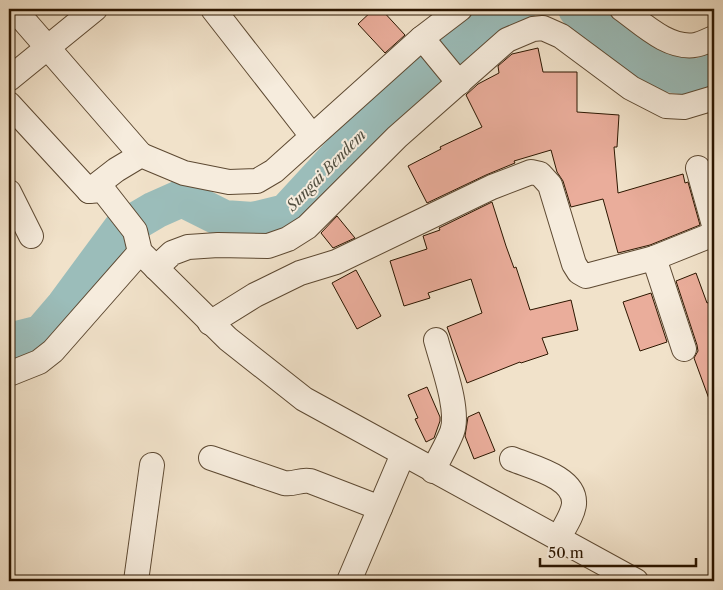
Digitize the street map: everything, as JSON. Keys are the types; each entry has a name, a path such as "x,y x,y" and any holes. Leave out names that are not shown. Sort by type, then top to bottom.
{"street":[{"path":"14,9 141,155 184,172 229,182 257,181 274,171 312,136 426,43 460,9"},
{"path":"9,79 96,9"},
{"path":"213,9 312,136"},
{"path":"622,9 657,35 681,45 697,45 714,38"},
{"path":"144,250 172,254 188,247 218,245 268,246 288,239 307,227 456,79 507,40 533,29 543,28 561,36 631,88 666,106 684,107 714,98"},
{"path":"426,43 456,79"},
{"path":"9,104 96,191 144,250 210,323 304,399 636,581"},
{"path":"96,191 116,170 141,155"},
{"path":"698,168 714,225"},
{"path":"210,323 255,295 300,273 336,262 484,191 531,172 540,174 550,185 574,264 579,272 586,276 654,258 714,234"},
{"path":"9,192 31,236"},
{"path":"9,374 39,362 53,351 144,250"},
{"path":"654,258 684,349"},
{"path":"433,470 452,431 454,421 454,408 436,340"},
{"path":"349,581 403,454"},
{"path":"211,458 284,483 310,481 380,508"},
{"path":"512,459 564,482 571,490 574,504 558,539"},
{"path":"136,581 152,465"}],"building":[{"path":"374,9 381,9 405,35 385,53 358,24"},
{"path":"538,48 543,72 577,72 577,112 619,115 617,147 614,147 618,193 683,174 685,183 688,182 700,225 650,245 618,253 603,199 571,207 563,181 557,172 551,150 514,161 515,163 427,203 408,166 441,149 440,147 482,127 466,95 478,84 499,73 498,66 512,54"},
{"path":"492,202 530,310 571,300 578,330 542,338 548,354 520,362 467,383 447,327 482,313 471,279 428,293 430,298 404,306 390,261 427,249 423,236 440,230 439,228"},
{"path":"337,216 355,238 333,248 321,233"},
{"path":"356,270 381,316 357,329 332,283"},
{"path":"696,273 707,303 714,300 714,407 712,407 694,358 698,351 697,345 676,281"},
{"path":"651,293 667,342 640,351 623,302"},
{"path":"427,387 440,421 434,438 426,442 415,419 418,418 408,395"},
{"path":"479,412 495,451 474,459 465,436 468,417"}],"waterway":[{"name":"Sungai Bendem","path":"9,342 41,334 65,306 121,230 155,210 182,198 224,219 253,221 286,213 356,137 493,17 517,9"},
{"name":"Sungai Bendem","path":"577,9 660,72 700,78 714,71"}]}
